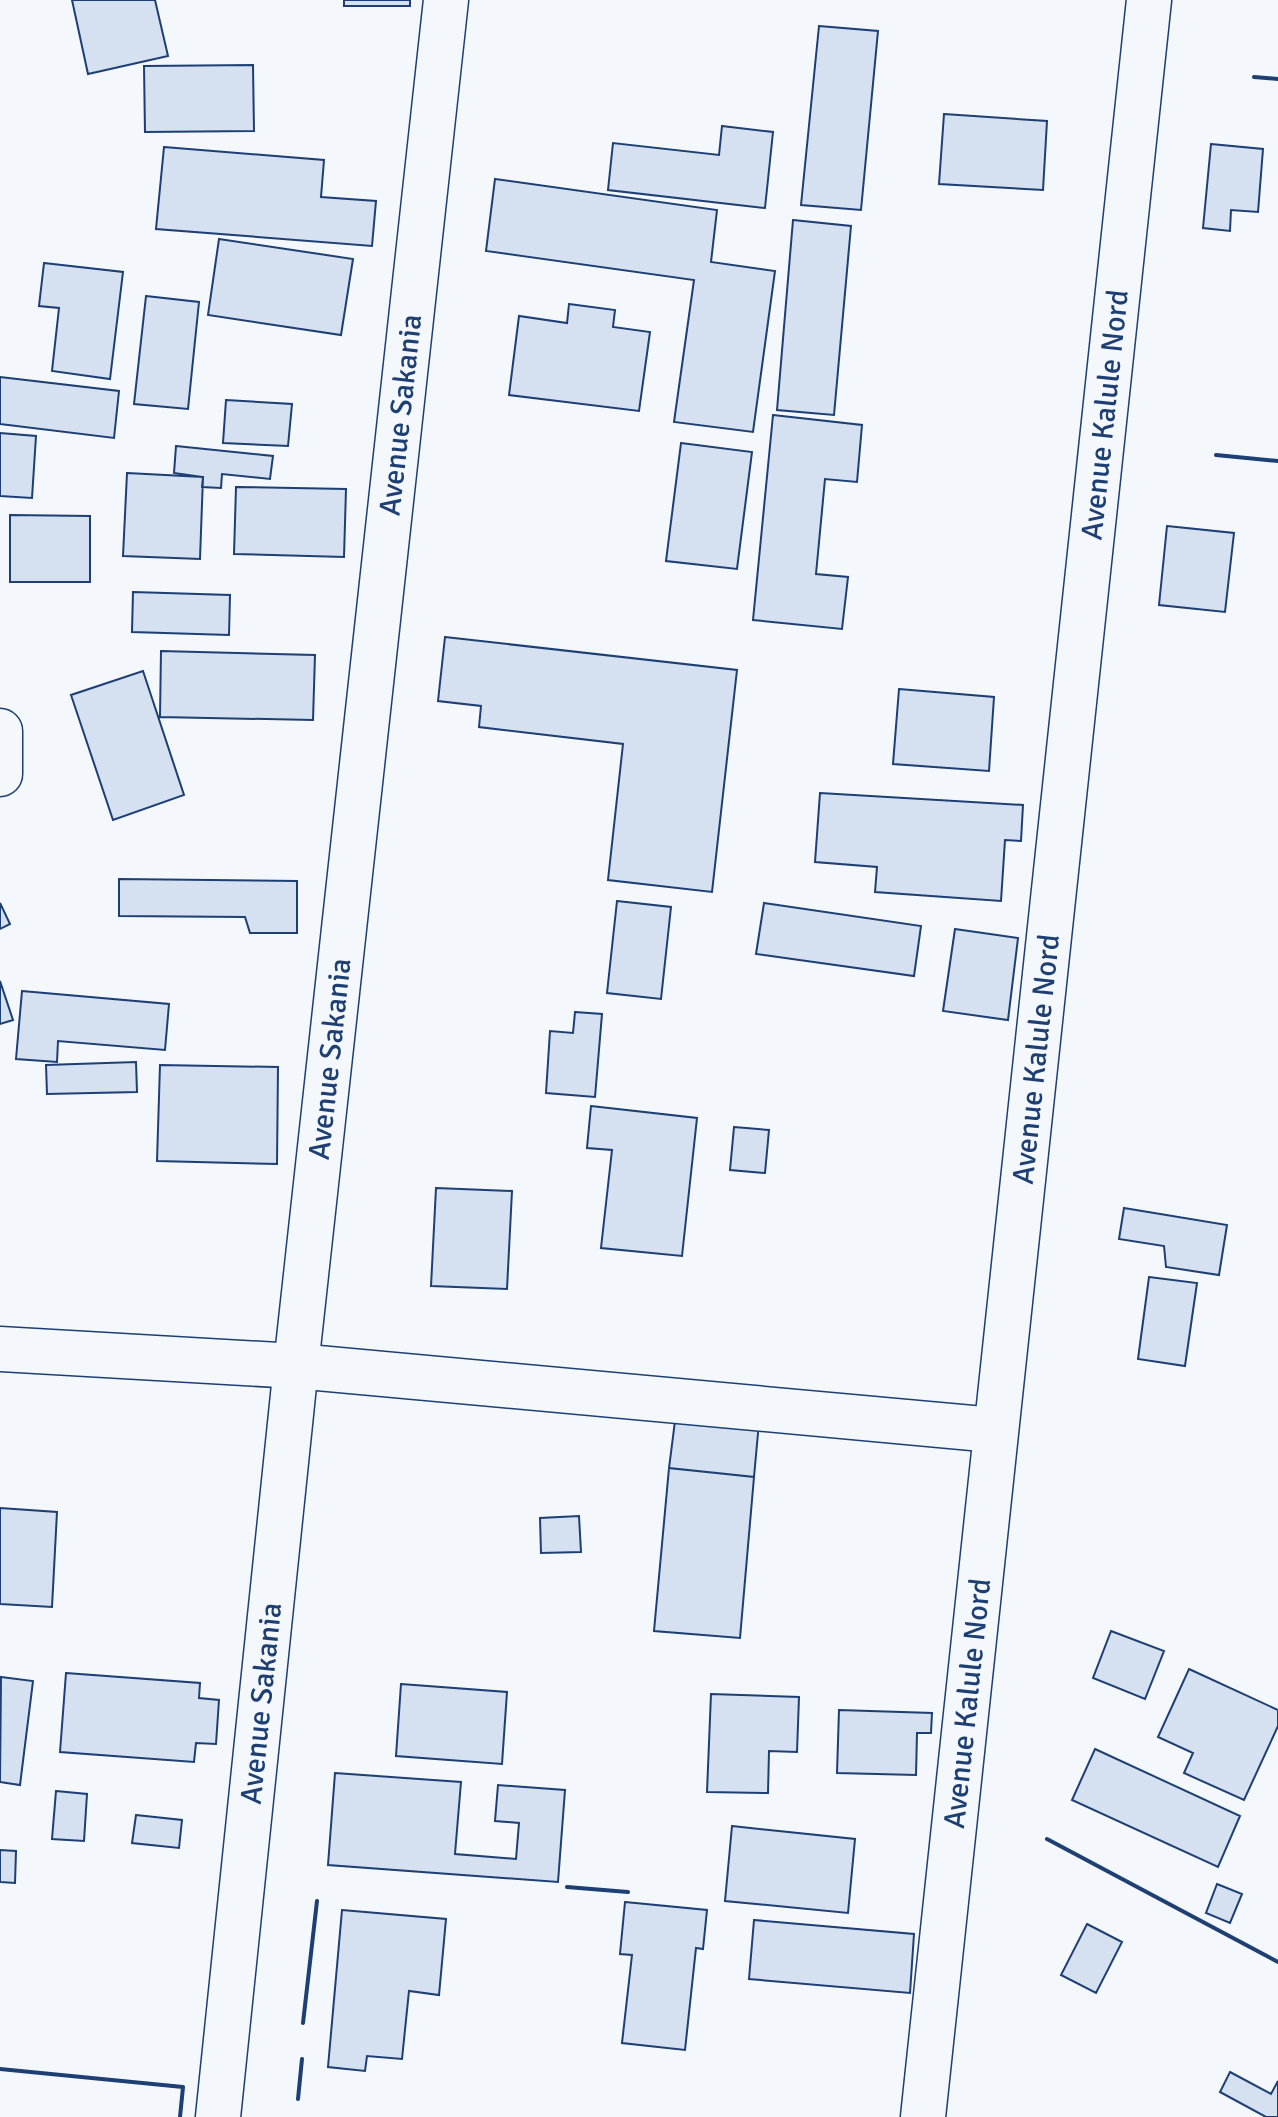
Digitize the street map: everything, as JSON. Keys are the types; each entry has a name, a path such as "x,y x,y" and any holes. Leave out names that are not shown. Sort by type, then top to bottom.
{"street":[{"name":"Avenue Sakania","path":"218,2117 296,1366 446,0"},
{"name":"Avenue Kalule Nord","path":"923,2117 1149,0"},
{"path":"0,731 0,774"},
{"path":"0,1349 296,1366 994,1430"}],"building":[{"path":"72,0 155,0 168,56 88,74"},
{"path":"344,0 410,0 410,6 344,6"},
{"path":"819,26 878,31 861,210 801,205"},
{"path":"253,65 254,131 145,132 144,66"},
{"path":"944,114 1047,121 1043,190 939,184"},
{"path":"722,126 773,132 765,208 608,190 613,143 719,155"},
{"path":"1211,144 1263,149 1258,212 1231,210 1230,231 1203,228"},
{"path":"164,147 324,160 321,197 376,201 372,246 156,229"},
{"path":"495,179 717,210 711,262 775,271 753,432 674,422 694,280 486,251"},
{"path":"793,220 851,226 834,415 777,410"},
{"path":"219,239 353,259 341,335 208,315"},
{"path":"44,263 123,272 110,379 52,371 59,308 39,306"},
{"path":"146,296 199,302 188,409 134,404"},
{"path":"569,304 615,310 613,327 650,332 639,411 509,395 519,316 567,323"},
{"path":"0,377 119,391 114,438 0,424"},
{"path":"226,400 292,404 288,446 223,443"},
{"path":"773,415 862,425 857,482 825,479 816,574 848,577 842,629 753,620"},
{"path":"0,433 36,436 32,498 0,496"},
{"path":"681,443 752,452 737,569 666,561"},
{"path":"176,446 273,456 270,479 222,474 221,488 202,487 203,477 174,473"},
{"path":"127,473 203,477 200,559 123,556"},
{"path":"236,487 346,489 344,557 234,554"},
{"path":"10,515 90,516 90,582 10,582"},
{"path":"1167,526 1234,533 1225,612 1159,605"},
{"path":"133,592 230,595 229,635 132,632"},
{"path":"445,637 737,670 712,892 608,880 623,744 479,727 481,706 438,701"},
{"path":"161,651 315,655 313,720 160,717"},
{"path":"143,671 184,795 113,820 71,695"},
{"path":"899,689 994,697 989,771 893,764"},
{"path":"820,793 1023,805 1021,841 1005,840 1001,901 875,892 877,867 815,862"},
{"path":"119,879 297,881 297,933 250,933 245,917 119,916"},
{"path":"617,901 671,907 661,999 607,993"},
{"path":"0,903 10,924 0,929"},
{"path":"764,903 921,926 914,976 756,954"},
{"path":"955,929 1018,938 1008,1020 943,1011"},
{"path":"0,981 13,1020 0,1024"},
{"path":"22,991 169,1004 165,1050 58,1041 57,1062 16,1059"},
{"path":"575,1012 602,1014 595,1097 546,1093 550,1031 573,1033"},
{"path":"136,1062 137,1092 47,1094 46,1065"},
{"path":"160,1065 278,1067 277,1164 157,1161"},
{"path":"591,1106 697,1118 682,1256 601,1248 612,1150 587,1148"},
{"path":"734,1127 769,1130 765,1173 730,1170"},
{"path":"436,1188 512,1191 507,1289 431,1286"},
{"path":"1124,1208 1227,1225 1219,1275 1166,1267 1164,1246 1119,1239"},
{"path":"1149,1277 1197,1283 1185,1366 1138,1359"},
{"path":"676,1413 759,1422 754,1477 669,1468"},
{"path":"669,1468 754,1477 740,1638 654,1631"},
{"path":"0,1508 57,1512 52,1607 0,1604"},
{"path":"579,1516 581,1552 541,1553 540,1518"},
{"path":"1111,1631 1164,1651 1145,1699 1093,1678"},
{"path":"1189,1669 1278,1710 1278,1726 1244,1800 1184,1773 1193,1753 1158,1737"},
{"path":"66,1673 200,1683 199,1698 219,1700 216,1744 196,1743 194,1762 60,1752"},
{"path":"1,1677 33,1681 20,1785 0,1782"},
{"path":"401,1684 507,1692 502,1764 396,1756"},
{"path":"711,1694 799,1697 797,1752 769,1751 768,1793 707,1792"},
{"path":"839,1710 932,1713 931,1733 917,1733 916,1775 837,1773"},
{"path":"1095,1749 1240,1816 1218,1867 1072,1800"},
{"path":"335,1773 461,1782 455,1854 516,1859 519,1823 495,1821 498,1785 565,1790 558,1882 328,1865"},
{"path":"56,1791 87,1794 84,1841 52,1839"},
{"path":"136,1815 182,1820 179,1848 132,1843"},
{"path":"732,1826 855,1839 848,1913 725,1901"},
{"path":"0,1850 16,1851 15,1883 0,1882"},
{"path":"1217,1884 1242,1894 1230,1923 1206,1913"},
{"path":"625,1902 707,1910 703,1949 696,1948 685,2050 622,2043 632,1955 620,1954"},
{"path":"342,1910 446,1919 439,1995 409,1991 402,2059 367,2056 365,2071 328,2067"},
{"path":"754,1920 914,1934 910,1993 749,1979"},
{"path":"1087,1924 1122,1942 1096,1993 1061,1975"},
{"path":"1230,2072 1271,2094 1278,2081 1278,2117 1266,2117 1220,2092"}],"wall":[{"path":"1254,77 1278,79"},
{"path":"1216,455 1278,461"},
{"path":"1047,1839 1278,1962"},
{"path":"567,1887 628,1892"},
{"path":"303,2023 317,1901"},
{"path":"298,2099 302,2059"},
{"path":"0,2069 183,2087 180,2117"}]}
